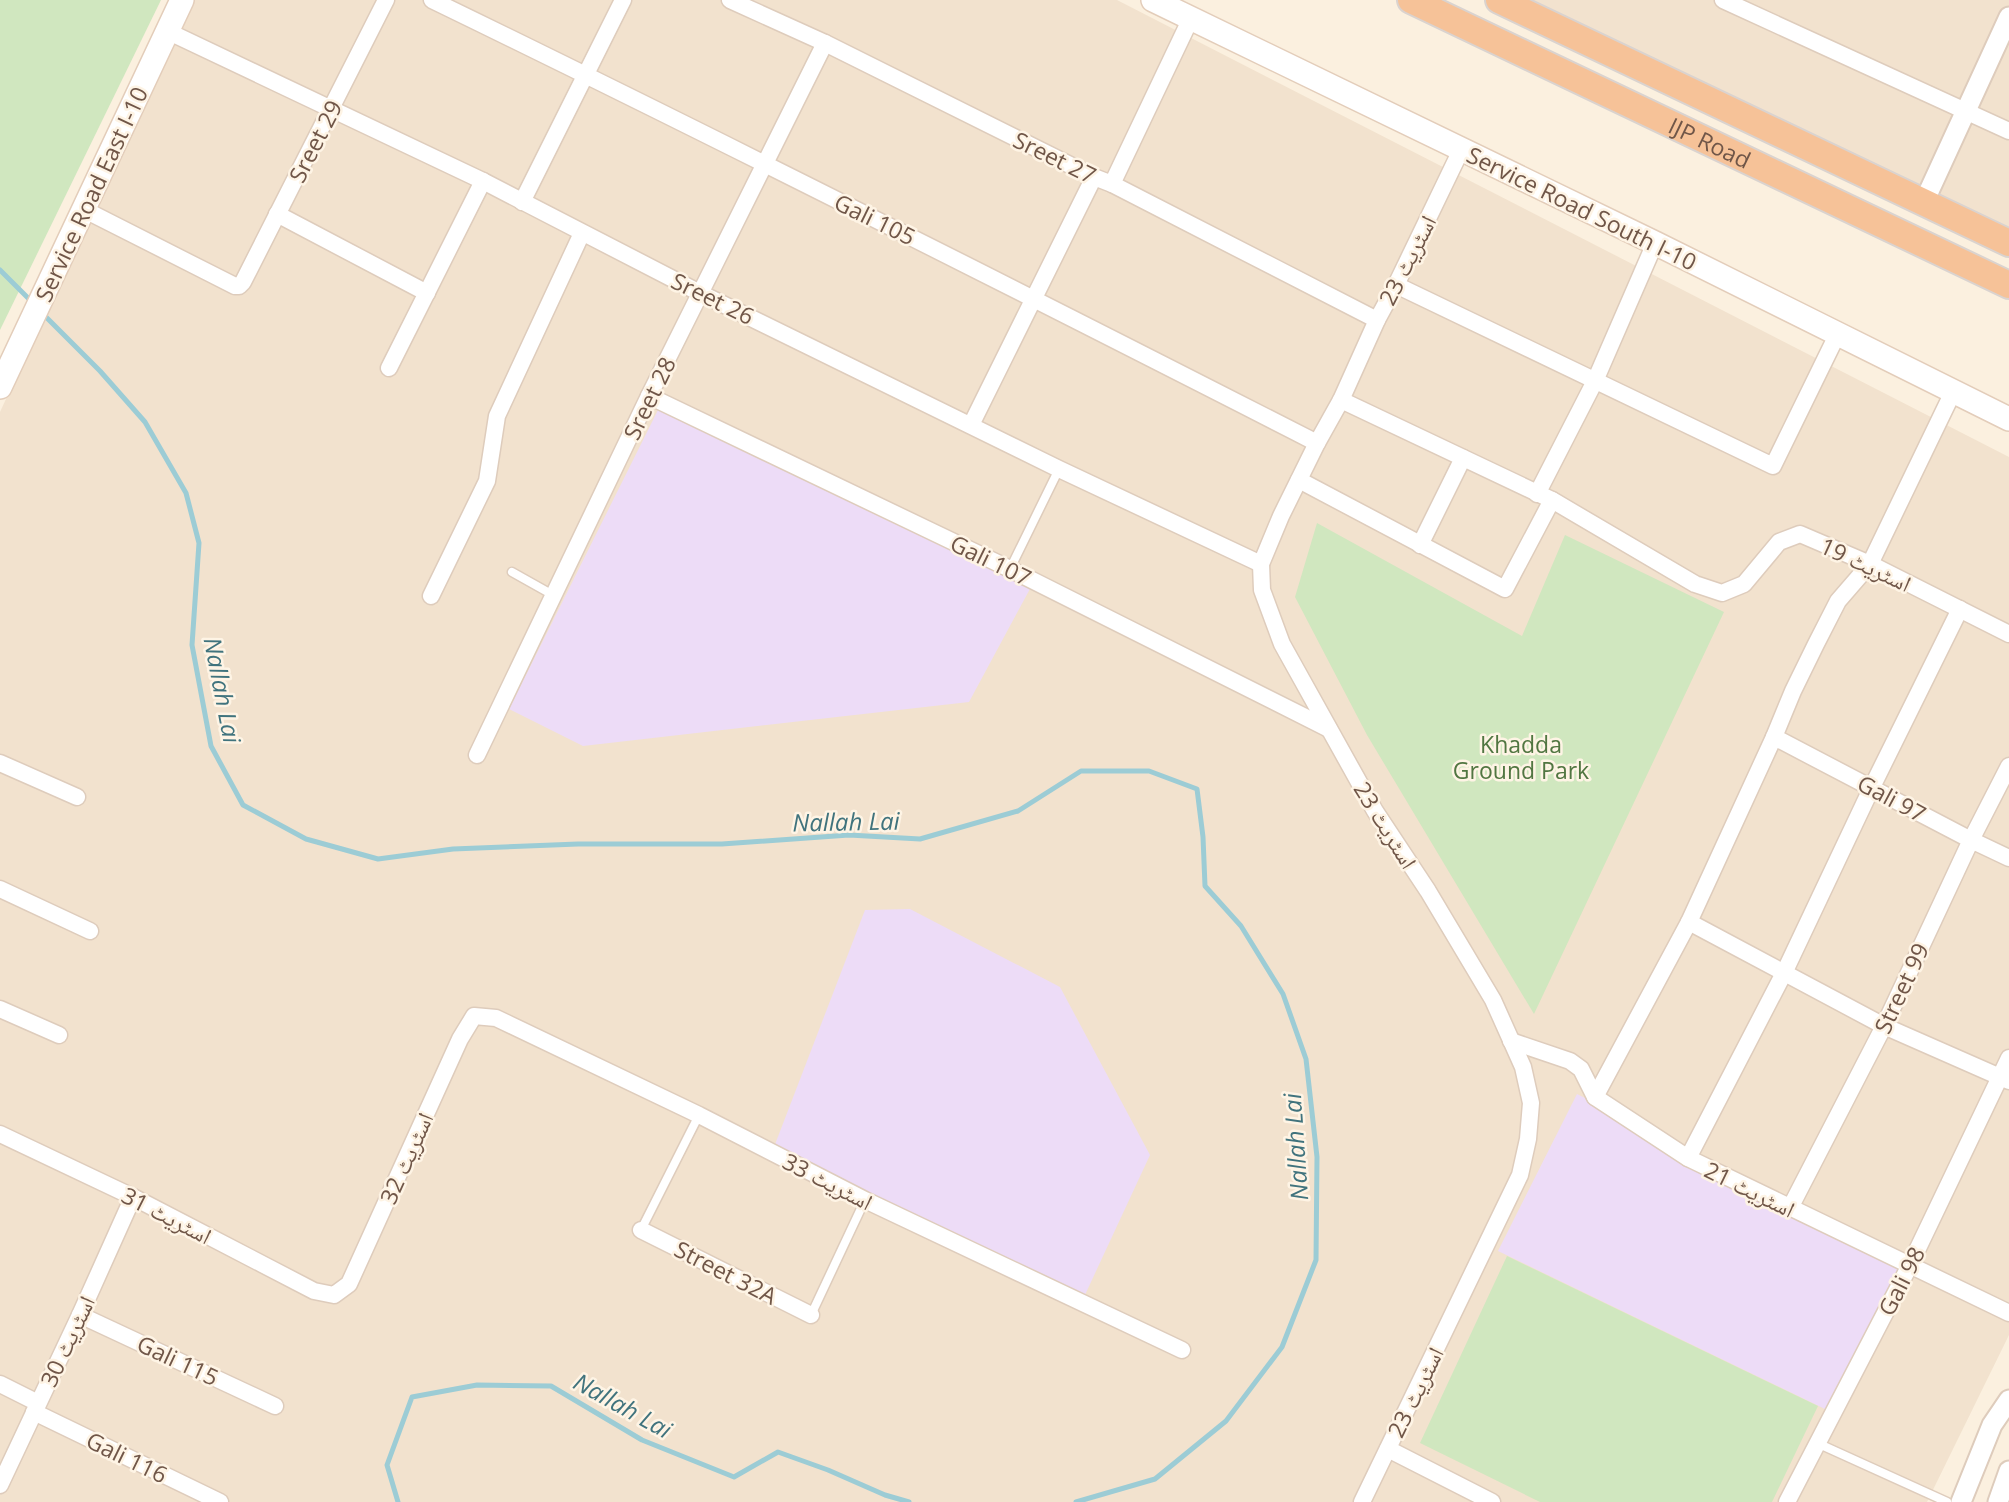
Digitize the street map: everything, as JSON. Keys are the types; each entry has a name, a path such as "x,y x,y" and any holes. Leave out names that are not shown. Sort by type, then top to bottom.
{"highway":[{"name":"IJP Road","path":"1411,0 2009,285"},
{"name":"IJP Road","path":"1499,0 2009,243"},
{"path":"1515,49 1530,15"}],"main road":[{"name":"Service Road East I-10","path":"0,387 182,0"},
{"name":"Service Road South I-10","path":"1153,0 1655,243 2009,419"}],"street":[{"name":"Sreet 29","path":"83,209 239,286 386,0"},
{"name":"Gali 105","path":"432,0 1033,298 1317,443"},
{"path":"522,202 623,0"},
{"name":"Sreet 27","path":"730,0 825,43 1112,184 1377,320"},
{"path":"1723,0 2009,131"},
{"path":"1924,202 2009,17"},
{"path":"1112,184 1191,18"},
{"name":"Sreet 26","path":"167,31 483,181 701,293 1059,469 1261,564"},
{"name":"Sreet 28","path":"477,755 649,396 825,43"},
{"name":"اسٹریٹ 23","path":"1362,1502 1520,1175 1528,1139 1531,1103 1523,1067 1493,1000 1428,891 1375,811 1282,645 1262,590 1261,564 1317,443 1341,400 1377,320 1461,150"},
{"path":"971,425 1094,177"},
{"path":"389,368 483,181"},
{"path":"277,215 427,293"},
{"path":"431,596 488,481 497,416 582,233"},
{"path":"1299,481 1505,589 1655,243"},
{"path":"1396,285 1773,467 1838,333"},
{"path":"1595,1097 1689,922 1793,691 1838,601 1870,564 1953,392"},
{"name":"Gali 107","path":"649,396 1010,569 1329,729"},
{"name":"اسٹریٹ 19","path":"1341,400 1544,497 1695,584 1722,593 1744,584 1779,542 1800,534 1870,564 2009,634"},
{"path":"1420,545 1463,458"},
{"path":"1688,1158 1784,973 1960,609"},
{"name":"Gali 97","path":"1774,737 2009,858"},
{"path":"0,763 77,797"},
{"name":"Street 99","path":"1790,1209 1884,1026 1971,840 2009,766"},
{"path":"0,889 90,931"},
{"path":"1689,922 1884,1026 2004,1079"},
{"path":"0,1009 59,1035"},
{"name":"اسٹریٹ 33","path":"474,1016 496,1018 699,1115 865,1200 1182,1350"},
{"name":"اسٹریٹ 32","path":"334,1295 349,1284 460,1039 474,1016"},
{"name":"اسٹریٹ 21","path":"1511,1041 1570,1061 1581,1069 1595,1097 1688,1158 2009,1313"},
{"name":"Gali 98","path":"1787,1502 2004,1079 2009,1058"},
{"name":"اسٹریٹ 31","path":"0,1134 133,1197 314,1291 334,1295"},
{"name":"اسٹریٹ 30","path":"0,1485 133,1197"},
{"name":"Street 32A","path":"641,1230 811,1315"},
{"name":"Gali 115","path":"80,1315 275,1406"},
{"name":"Gali 116","path":"0,1384 36,1407 219,1502"},
{"path":"1961,1502 1992,1425 2009,1400"},
{"path":"1388,1449 1492,1502"},
{"path":"1998,1502 2009,1471"}],"lane":[{"path":"1010,569 1059,469"},
{"path":"512,572 554,595"},
{"path":"641,1230 699,1115"},
{"path":"811,1315 865,1200"},
{"path":"1817,1443 1947,1502"}],"shaded area":[{"path":"190,0 1117,0 2009,457 2009,1335 1927,1502 0,1502 0,412"},
{"path":"1499,0 2009,0 2009,246"},
{"path":"659,408 1031,587 969,702 583,746 509,709"},
{"path":"910,909 1060,987 1150,1155 1084,1297 774,1147 865,910"},
{"path":"1577,1094 1905,1259 1827,1410 1498,1251"}],"green space":[{"path":"0,0 161,0 0,330"},
{"name":"Khadda Ground Park","path":"1317,523 1522,636 1565,535 1724,612 1534,1014 1367,735 1295,597"},
{"path":"1507,1256 1818,1406 1772,1502 1540,1502 1420,1443"}],"waterway":[{"name":"Nallah Lai","path":"0,270 34,304"},
{"name":"Nallah Lai","path":"43,314 100,371 145,422 186,493 199,543 192,645 211,746 243,805 306,839 378,859 453,849 578,844 722,844 849,835 920,839 1018,811 1081,771 1149,771 1197,789 1205,886 1241,926 1283,994 1306,1059 1317,1157 1316,1260 1282,1347 1226,1421 1155,1479 1076,1502"},
{"name":"Nallah Lai","path":"398,1502 387,1465 412,1397 477,1385 551,1386 642,1440 734,1477 778,1452 909,1502"}]}
